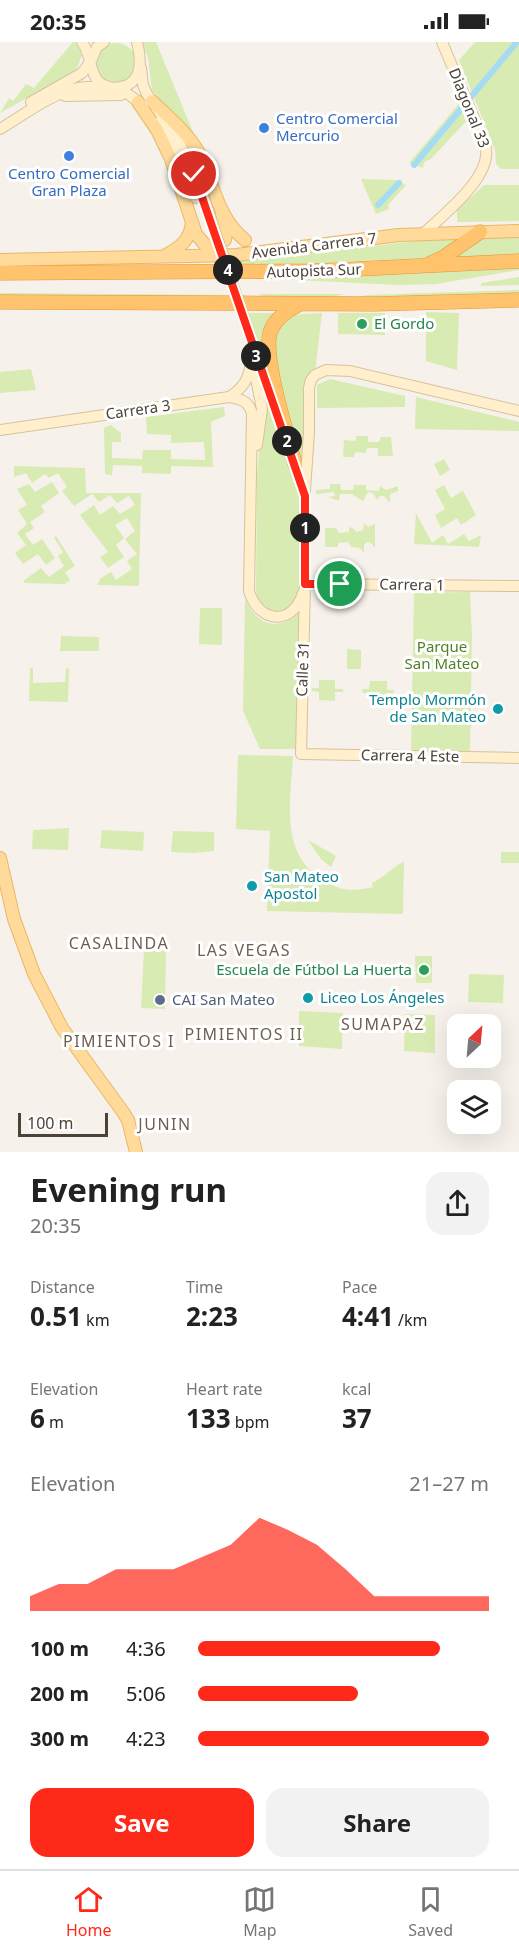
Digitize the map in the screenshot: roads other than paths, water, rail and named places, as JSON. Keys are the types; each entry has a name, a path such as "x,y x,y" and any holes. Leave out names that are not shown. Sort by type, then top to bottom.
{"highway":[{"path":"414,267 439,261 480,232"},
{"name":"Autopista Sur","path":"0,273 238,272 414,267 519,261"},
{"name":"Autopista Sur","path":"0,302 301,304 519,300"},
{"path":"295,464 269,361 268,342 276,321 283,314 301,304"}],"main road":[{"path":"82,42 89,53 97,80 110,88 126,86 137,75 140,61 134,48 127,42"},
{"path":"0,121 55,87 78,76 91,61 97,47 104,42"},
{"path":"137,42 143,85 177,138 305,496"},
{"name":"Diagonal 33","path":"424,233 472,186 487,160 488,151 441,42"},
{"path":"0,129 63,92 82,87 101,86 124,92 151,115 167,135 200,197"},
{"path":"50,99 71,95 117,94 135,100 157,129 171,159 202,242 205,245 215,246 222,243 226,236 222,213 196,149 152,100"},
{"path":"222,213 245,240"},
{"path":"166,255 181,246 188,238 192,220"},
{"name":"Avenida Carrera 7","path":"0,260 244,254 424,233 519,231"},
{"path":"229,397 244,384 254,358"},
{"path":"252,481 261,409 254,358"},
{"path":"305,496 309,388 315,375 326,370 350,371 519,411"},
{"path":"229,397 244,401 251,409 249,591 251,599 262,612 270,616 279,618 287,616 298,605 305,584"},
{"name":"Carrera 3","path":"0,430 229,397"},
{"name":"Calle 31","path":"301,754 305,496"},
{"name":"Carrera 1","path":"305,584 519,586"},
{"name":"Carrera 4 Este","path":"301,754 519,758"},
{"path":"0,858 14,920 34,974 62,1028 128,1120 136,1152"},
{"path":"0,895 13,938 40,1002 58,1033 121,1123 128,1152"}],"waterway":[{"path":"414,165 517,42"},
{"path":"378,205 399,183"}],"place":[{"name":"Centro Comercial Mercurio","path":"264,128"},
{"name":"Centro Comercial Gran Plaza","path":"69,156"},
{"name":"El Gordo","path":"362,324"},
{"name":"Templo Mormón de San Mateo","path":"498,709"},
{"name":"San Mateo Apostol","path":"252,886"},
{"name":"Escuela de Fútbol La Huerta","path":"424,970"},
{"name":"Liceo Los Ángeles","path":"308,998"},
{"name":"CAI San Mateo","path":"160,1000"}],"district":[{"name":"CASALINDA","path":"119,943"},
{"name":"LAS VEGAS","path":"244,950"},
{"name":"SUMAPAZ","path":"383,1024"},
{"name":"PIMIENTOS II","path":"244,1034"},
{"name":"PIMIENTOS I","path":"119,1041"},
{"name":"JUNIN","path":"165,1124"}],"park label":[{"name":"Parque San Mateo","path":"442,656"}]}
